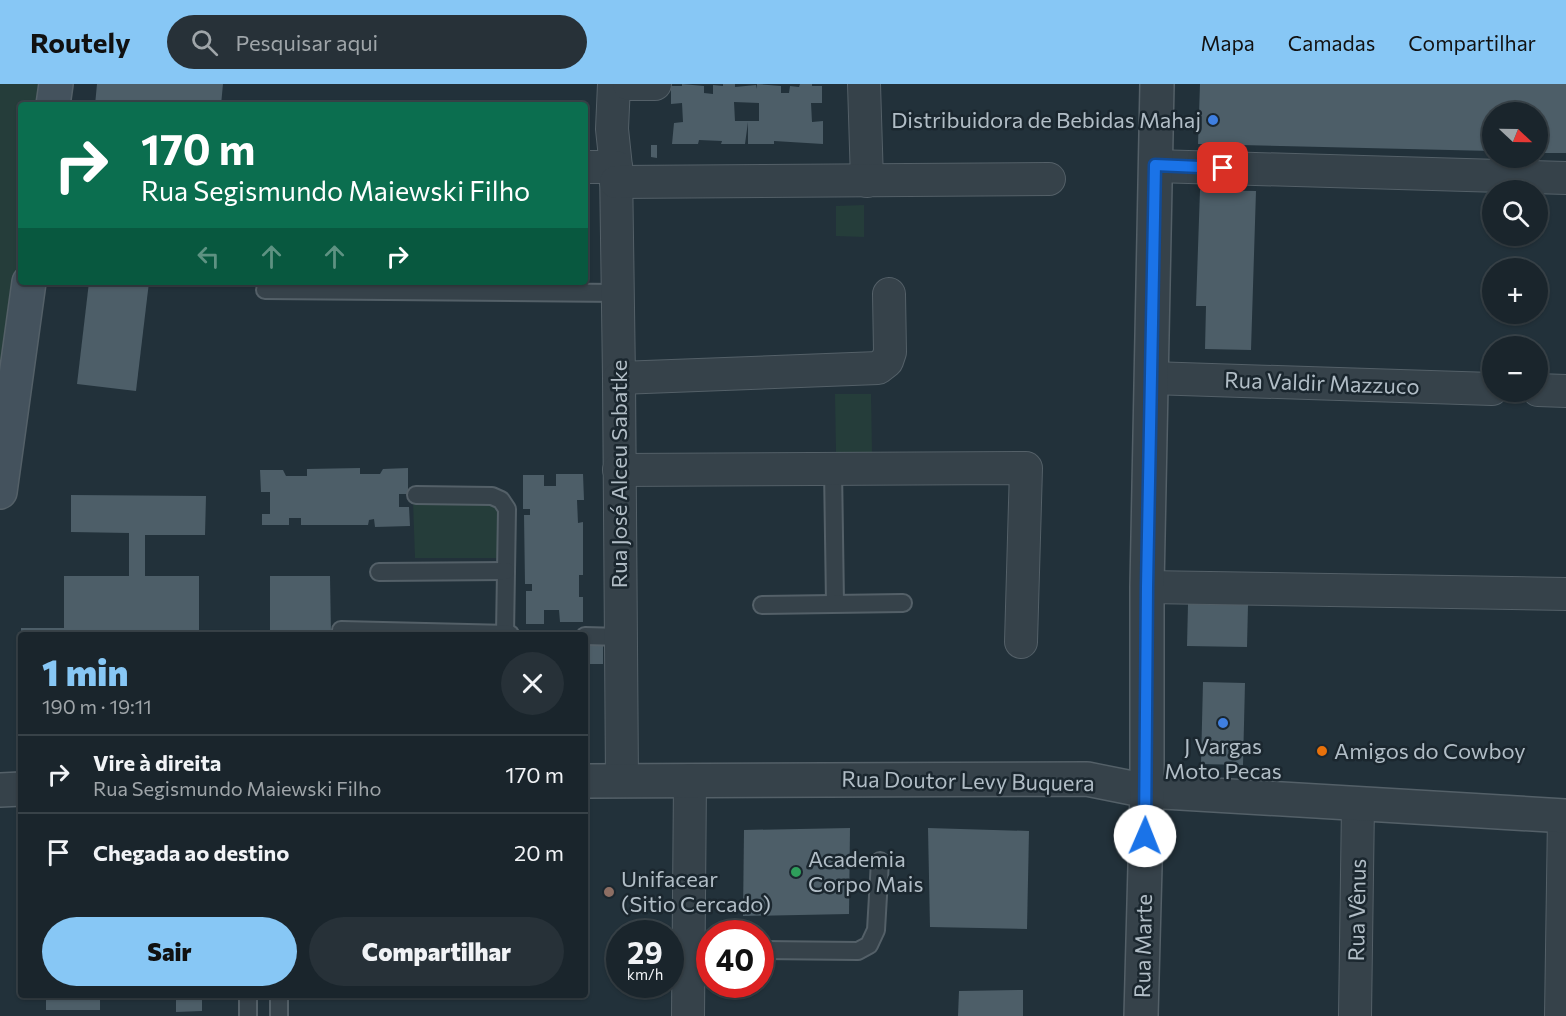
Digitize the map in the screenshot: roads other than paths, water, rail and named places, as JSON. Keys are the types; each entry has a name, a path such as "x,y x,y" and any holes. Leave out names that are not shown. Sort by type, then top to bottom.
{"main road":[{"path":"53,102 56,84"},
{"path":"2,471 29,285"}],"street":[{"name":"Rua José Alceu Sabatke","path":"614,84 612,129 616,175 618,293 622,780"},
{"path":"629,84 655,84"},
{"path":"846,84 856,181"},
{"path":"856,181 864,84"},
{"name":"Rua Marte","path":"1141,1016 1156,84"},
{"path":"1155,165 1566,178"},
{"path":"588,168 616,175 856,181 1049,179"},
{"path":"619,378 878,368 887,361 890,352 889,294"},
{"name":"Rua Valdir Mazzuco","path":"1151,378 1482,389"},
{"path":"1548,390 1566,391"},
{"path":"619,470 1026,468 1021,642"},
{"path":"1147,587 1566,594"},
{"name":"Rua Doutor Levy Buquera","path":"588,781 1087,779 1146,791 1565,816"},
{"path":"690,780 698,920"},
{"path":"0,790 18,789"},
{"name":"Rua Vênus","path":"1355,1016 1358,804"},
{"path":"1561,1016 1565,816"},
{"path":"688,1016 696,967"}],"lane":[{"path":"265,290 404,287 618,293"},
{"path":"833,469 834,603"},
{"path":"416,495 492,496 501,500 507,508 505,632"},
{"path":"379,572 506,571"},
{"path":"762,604 903,603"},
{"path":"341,630 423,632"},
{"path":"588,636 621,637"},
{"path":"774,950 858,951 869,945 876,930 880,861"},
{"path":"248,998 248,1016"},
{"path":"279,998 279,1016"}],"place":[{"name":"Distribuidora de Bebidas Mahaj","path":"1213,120"},
{"name":"J Vargas Moto Pecas","path":"1223,723"},
{"name":"Amigos do Cowboy","path":"1322,751"},
{"name":"Academia Corpo Mais","path":"796,872"},
{"name":"Unifacear (Sitio Cercado)","path":"609,892"}]}
